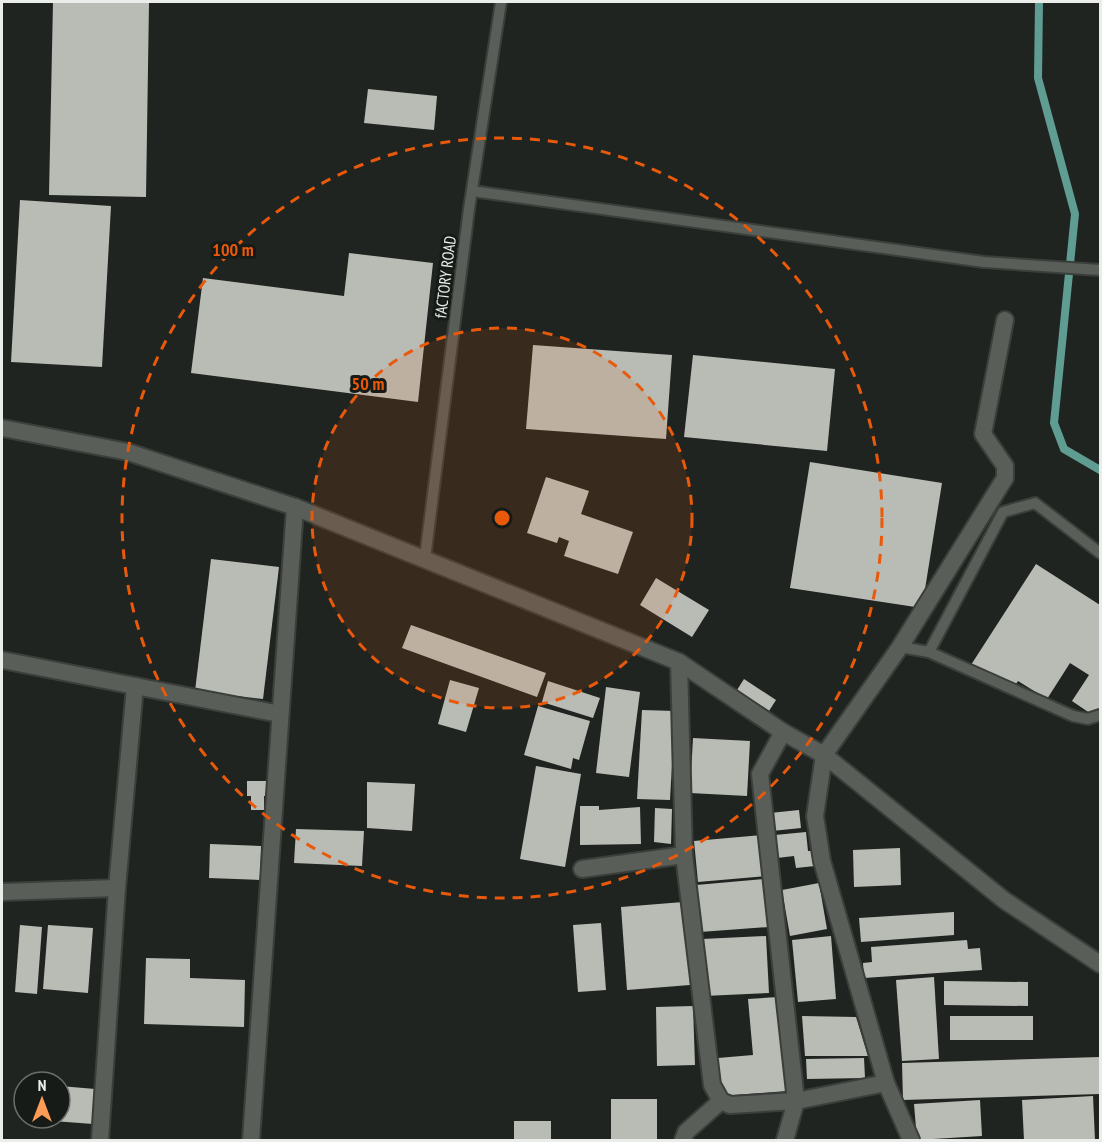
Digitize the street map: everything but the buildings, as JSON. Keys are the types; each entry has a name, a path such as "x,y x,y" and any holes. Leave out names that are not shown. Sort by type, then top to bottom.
{"street":[{"path":"911,1140 886,1083 822,861 815,816 824,756 900,647 1005,478 1005,466 983,434 1005,320"},
{"path":"2,428 128,452 295,507 679,662 783,732 824,756 1004,900 1101,964"},
{"path":"251,1140 295,507"},
{"path":"2,660 280,714"},
{"path":"679,662 684,855 703,1028 712,1085 721,1101 730,1105 796,1101 886,1083"},
{"path":"100,1140 117,888 135,686"},
{"path":"783,732 760,774 796,1101 785,1140"},
{"path":"582,869 684,855"},
{"path":"2,892 117,888"},
{"path":"683,1140 686,1132 721,1101"}],"lane":[{"name":"fACTORY ROAD","path":"425,558 472,191 501,2"},
{"path":"472,191 984,262 1101,270"},
{"path":"929,652 1003,512 1035,503 1101,553"},
{"path":"900,647 929,652 1073,716 1088,719 1101,715"}],"waterway":[{"path":"1039,2 1038,78 1075,214 1054,423 1064,449 1100,470"}]}
